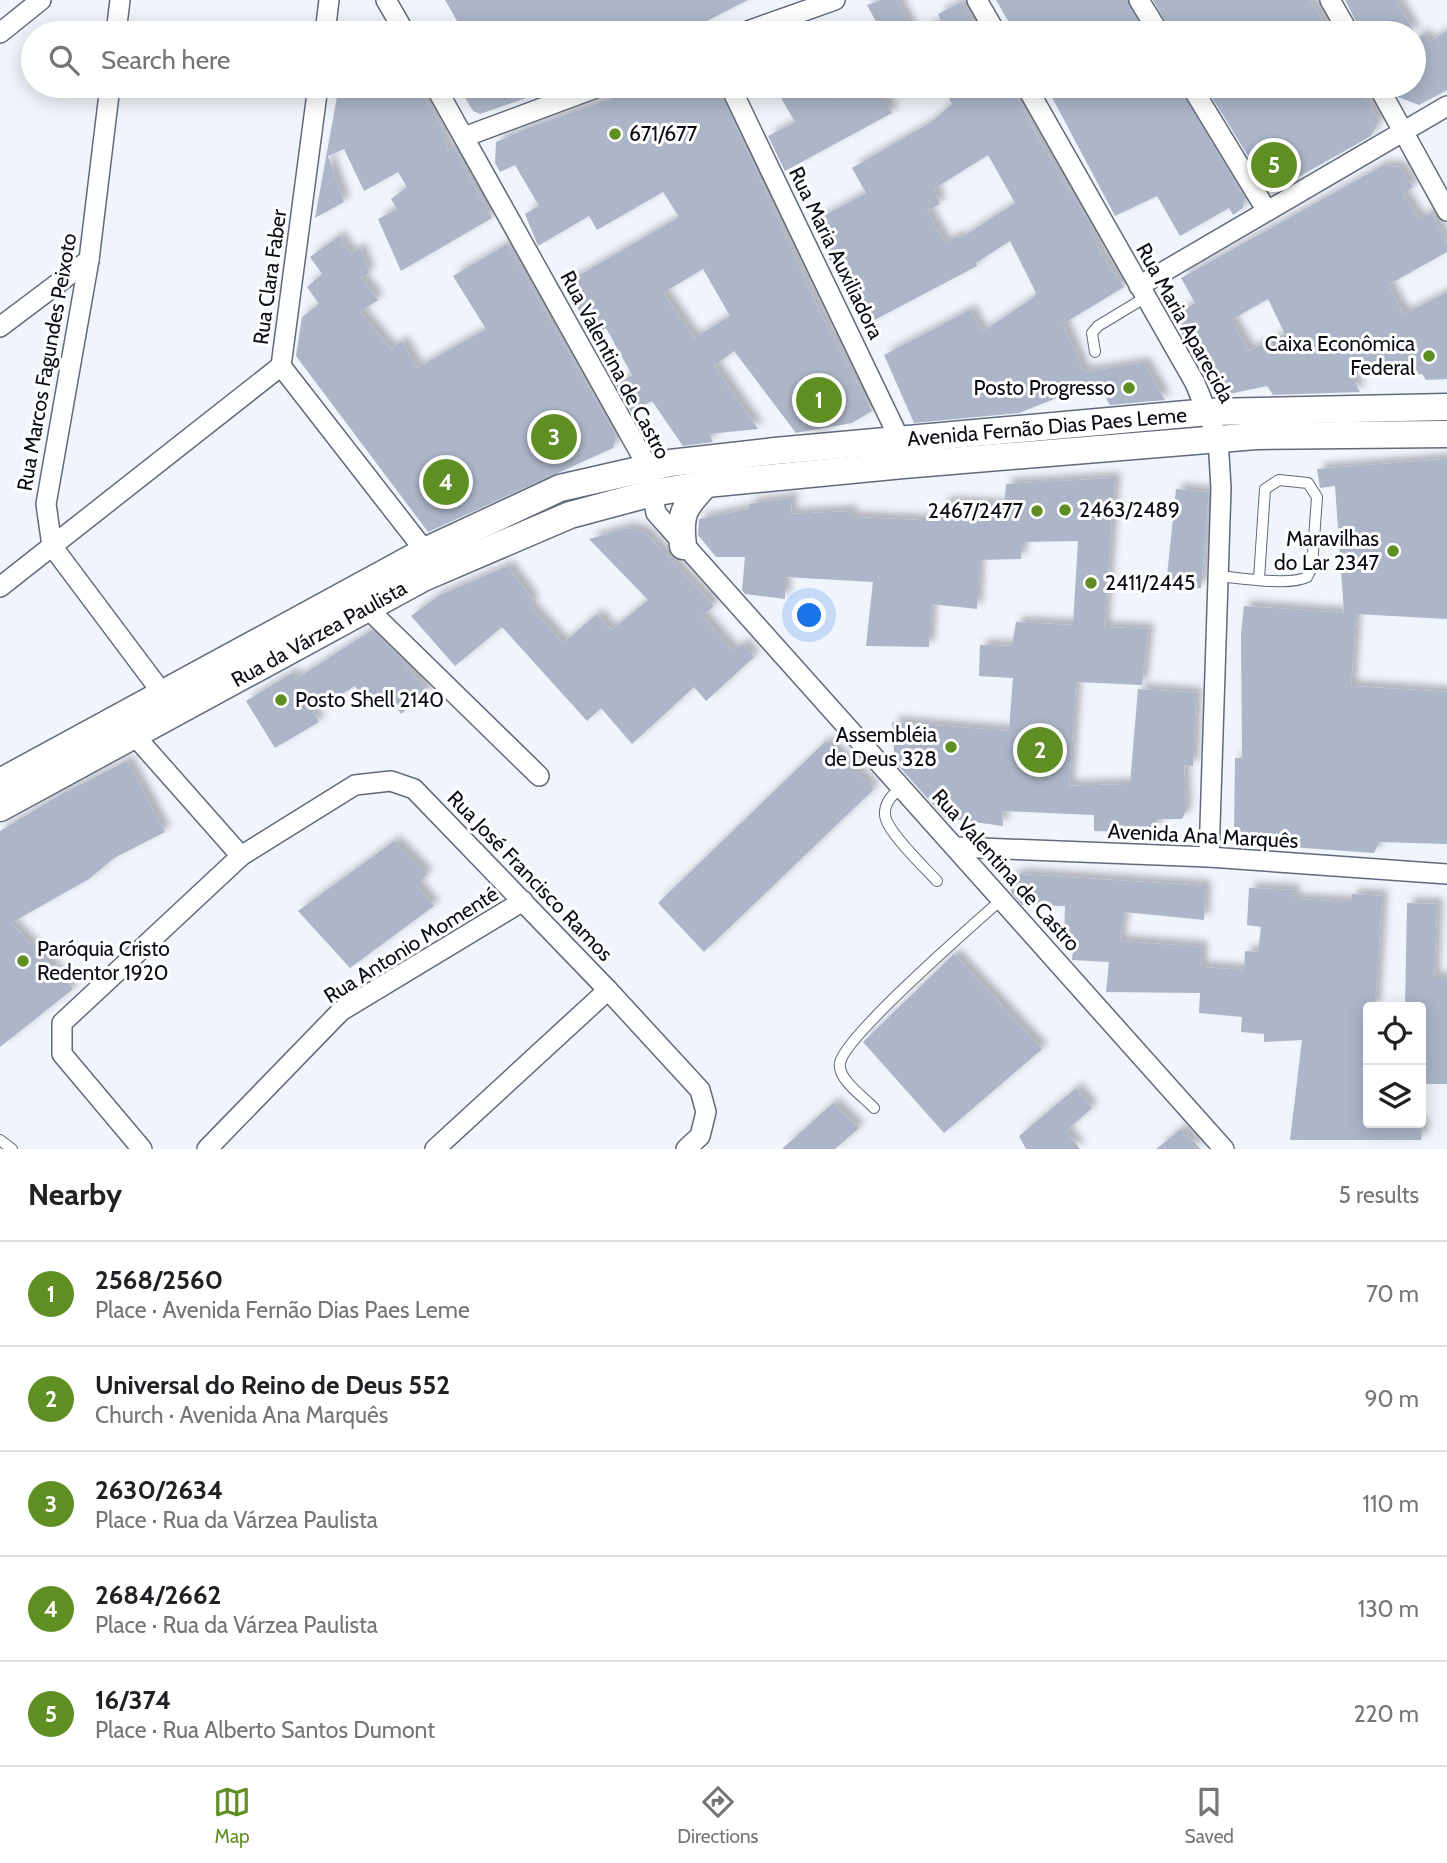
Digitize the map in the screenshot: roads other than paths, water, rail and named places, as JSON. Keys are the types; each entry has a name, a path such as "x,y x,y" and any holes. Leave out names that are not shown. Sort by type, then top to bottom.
{"main road":[{"name":"Avenida Fernão Dias Paes Leme","path":"648,467 727,455 1209,412 1447,407"},
{"name":"Avenida Fernão Dias Paes Leme","path":"652,493 706,484 1219,439 1447,434"},
{"name":"Rua da Várzea Paulista","path":"0,782 425,551 560,488 648,467"},
{"path":"683,545 680,522 683,511 706,484"},
{"name":"Rua da Várzea Paulista","path":"0,808 366,608 477,552 570,516 652,493"}],"street":[{"path":"0,33 41,0"},
{"path":"117,21 120,0"},
{"path":"326,21 329,0"},
{"path":"386,0 398,21"},
{"path":"776,21 835,0"},
{"path":"978,0 989,21"},
{"path":"1139,0 1152,21"},
{"path":"1330,0 1342,21"},
{"name":"Rua Marcos Fagundes Peixoto","path":"109,98 89,260 46,504 52,546 163,694"},
{"name":"Rua Clara Faber","path":"316,98 281,366 425,551"},
{"name":"Rua Valentina de Castro","path":"442,98 648,467 656,513 1224,1149"},
{"path":"464,137 569,98"},
{"name":"Rua Maria Auxiliadora","path":"736,98 900,440"},
{"name":"Rua Maria Aparecida","path":"1033,98 1209,412 1219,439 1219,576 1209,857"},
{"path":"1198,98 1267,211"},
{"path":"1385,98 1447,211"},
{"path":"1142,291 1267,211 1447,106"},
{"path":"0,327 89,260"},
{"path":"0,587 281,366"},
{"path":"366,608 539,776"},
{"path":"134,735 241,856"},
{"name":"Rua José Francisco Ramos","path":"142,1149 62,1054 62,1023 241,856 355,785 391,781 414,789 608,990 699,1090 706,1112 699,1136 686,1149"},
{"name":"Avenida Ana Marquês","path":"956,847 1209,857 1447,874"},
{"name":"Rua Antonio Momenté","path":"206,1149 341,1011 523,901"},
{"path":"435,1149 608,990"}],"lane":[{"path":"1095,352 1092,333 1142,291"},
{"path":"1219,576 1258,579 1297,581 1311,572 1317,497 1308,483 1279,480 1265,489 1258,579"},
{"path":"901,787 887,800 885,816 890,827 937,881"},
{"path":"874,1108 841,1074 840,1063 845,1050 901,991 1002,899"},
{"path":"0,1140 12,1149"}],"place":[{"name":"671/677","path":"615,134"},
{"name":"16/374","path":"1274,165"},
{"name":"Caixa Econômica Federal","path":"1429,356"},
{"name":"Posto Progresso","path":"1129,388"},
{"name":"2568/2560","path":"819,400"},
{"name":"2630/2634","path":"554,437"},
{"name":"2684/2662","path":"446,482"},
{"name":"2463/2489","path":"1065,510"},
{"name":"2467/2477","path":"1037,511"},
{"name":"Maravilhas do Lar 2347","path":"1393,551"},
{"name":"2411/2445","path":"1091,583"},
{"name":"Posto Shell 2140","path":"281,700"},
{"name":"Assembléia de Deus 328","path":"951,747"},
{"name":"Universal do Reino de Deus 552","path":"1040,750"},
{"name":"Paróquia Cristo Redentor 1920","path":"23,961"}]}
